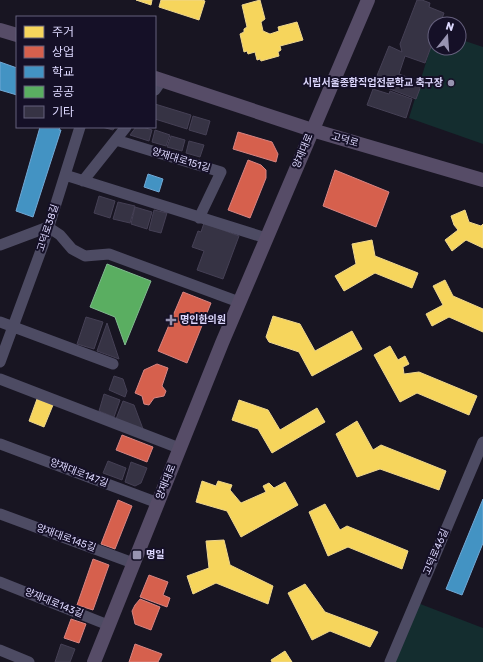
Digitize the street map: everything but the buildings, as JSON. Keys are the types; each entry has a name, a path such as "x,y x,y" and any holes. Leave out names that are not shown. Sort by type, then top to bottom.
{"main road":[{"name":"양재대로","path":"94,662 239,302 368,0"},
{"path":"0,30 16,35"},
{"name":"고덕로","path":"157,83 483,180"}],"street":[{"name":"고덕로38길","path":"0,362 48,227 80,128"},
{"path":"83,181 125,128"},
{"name":"양재대로151길","path":"116,140 221,172 200,218"},
{"path":"65,175 266,238"},
{"path":"0,245 48,227 60,235 72,249 85,256 109,254 239,302"},
{"path":"0,322 113,364"},
{"path":"0,379 179,448"},
{"name":"고덕로46길","path":"390,662 483,442"},
{"name":"양재대로147길","path":"0,444 158,503"},
{"name":"양재대로145길","path":"0,514 133,563"},
{"name":"양재대로143길","path":"0,582 108,625"},
{"path":"0,650 29,662"}],"green space":[{"name":"시립서울종합직업전문학교 축구장","path":"467,42 483,47 483,144 409,118 428,56 467,56"},
{"path":"415,602 483,628 483,662 390,662"}],"place":[{"name":"시립서울종합직업전문학교 축구장","path":"451,83"},
{"name":"명인한의원","path":"171,320"},
{"name":"명일","path":"137,555"}]}
